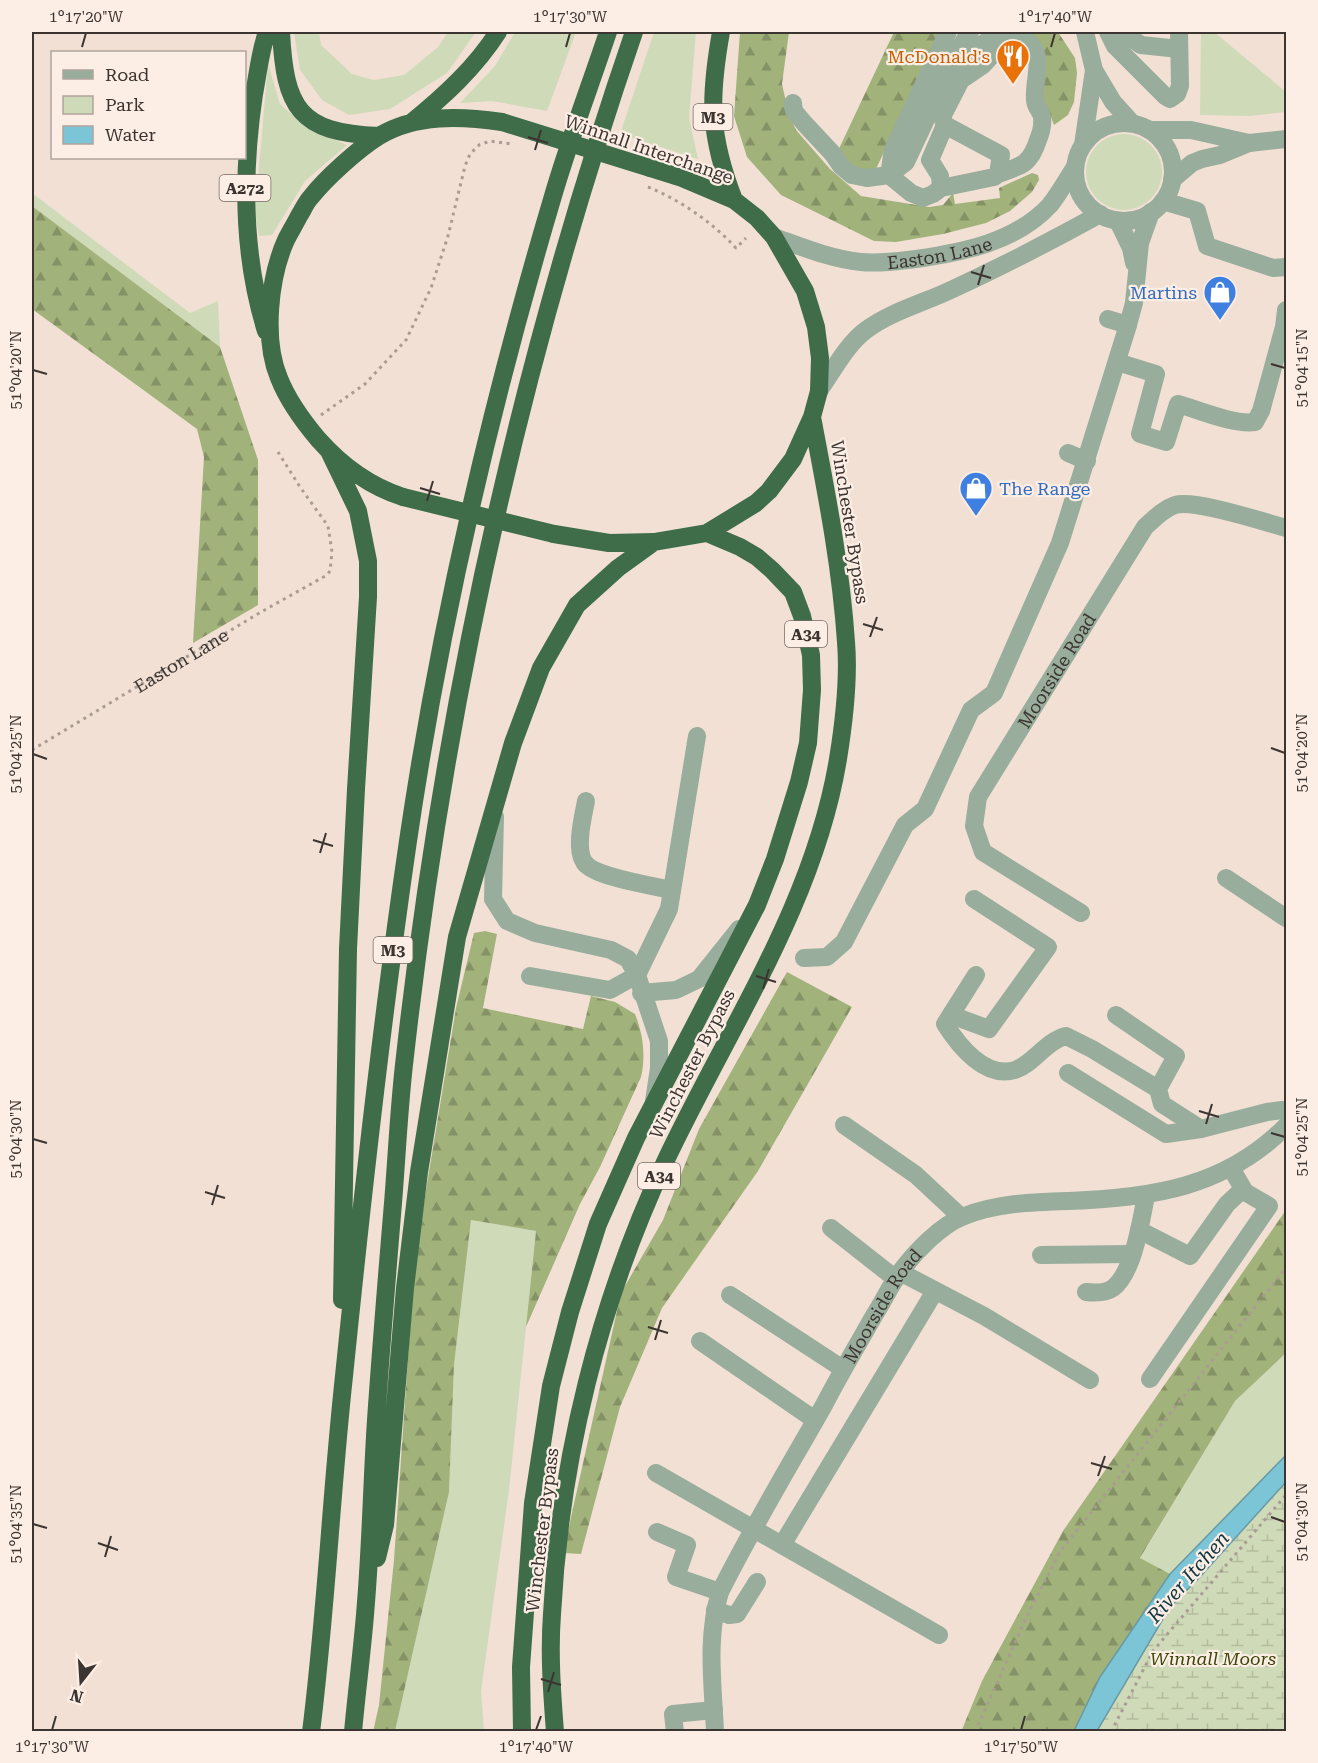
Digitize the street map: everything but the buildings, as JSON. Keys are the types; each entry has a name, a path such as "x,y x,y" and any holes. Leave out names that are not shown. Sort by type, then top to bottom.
{"highway":[{"name":"A272","path":"267,32 261,47 249,133 245,199 257,304 270,344"},
{"path":"281,32 284,70 291,95 298,109 319,125 338,132 379,136"},
{"path":"410,124 456,83 487,49 498,32"},
{"name":"M3","path":"310,1731 321,1650 343,1380 388,986 408,839 441,639 491,417 554,192 608,32"},
{"name":"M3","path":"353,1731 366,1602 376,1423 404,1060 429,871 454,717 515,438 582,188 634,32"},
{"name":"M3","path":"721,32 712,91 713,120 723,171 734,200"},
{"name":"Winnall Interchange","path":"442,117 472,117 502,122 647,176 682,178 734,200 757,218 774,237 805,291 816,327 820,358 819,391 812,417 793,459 756,503 707,533 654,542 609,543 554,534 381,490 330,453 296,414 278,377 270,344 270,317 275,276 286,241 309,198 342,166 379,136 410,124 442,117"},
{"name":"Winchester Bypass","path":"555,1731 551,1671 551,1617 556,1561 582,1404 603,1319 630,1242 664,1164 787,922 809,867 826,815 838,759 844,707 846,645 835,541 812,417"},
{"name":"M3","path":"330,453 357,511 368,561 368,597 348,949 342,1265 343,1380"},
{"name":"Winchester Bypass","path":"522,1731 521,1667 532,1503 551,1386 570,1312 598,1224 654,1102 757,905 775,859 800,782 808,743 812,690 811,655 802,616 793,592 757,557 707,533"},
{"name":"M3","path":"366,1602 385,1525 405,1288 419,1173 458,937 495,801 513,743 541,668 577,604 618,568 654,542"}],"street":[{"path":"889,175 893,150 948,32"},
{"path":"793,103 794,111 841,166 852,175 867,178 889,175 906,162 959,49 970,32"},
{"path":"1085,32 1094,70 1113,102 1140,127 1163,142 1171,160 1172,180"},
{"path":"1108,32 1115,46 1167,98 1173,98 1180,89 1179,40 1141,45 1122,32"},
{"path":"889,175 911,193 923,198 941,188 994,177 1031,158 1041,130 1042,119 1035,100 1038,65 1032,45 1021,36 1014,34 1003,36 983,65 964,76 942,117 945,125 1001,155 998,174"},
{"path":"1083,145 1094,70"},
{"path":"1287,140 1249,143 1191,130 1140,127 1120,123 1099,129 1083,145 1077,155 1075,167 1080,194 1088,206 1100,214 1119,220 1136,219 1157,207 1197,211 1207,246 1273,268 1287,267"},
{"path":"941,188 940,176 930,160 945,125"},
{"path":"804,958 826,957 844,942 905,825 925,809 971,710 994,693 1060,543 1134,303 1140,243 1157,207 1172,180 1192,163 1249,143"},
{"name":"Easton Lane","path":"774,237 833,257 862,262 887,262 946,255 997,240 1026,225 1050,205 1075,167"},
{"name":"Easton Lane","path":"819,391 851,346 866,330 915,304 1015,260 1100,214"},
{"path":"1119,220 1131,248 1136,270"},
{"path":"1117,362 1156,374 1140,434 1166,442 1178,404 1231,419 1255,422 1261,411 1287,310"},
{"path":"1108,319 1128,325"},
{"path":"1068,453 1087,460"},
{"name":"Moorside Road","path":"1081,913 983,852 974,826 978,797 1145,527 1162,512 1177,504 1197,505 1287,528"},
{"path":"639,984 669,909 697,736"},
{"path":"495,801 493,899 507,921 535,933 625,953 639,984 659,1041 659,1068 654,1102"},
{"path":"586,801 580,840 583,862 602,873 672,890"},
{"path":"1226,878 1287,918"},
{"path":"951,1015 989,1029 1048,947 974,899"},
{"path":"530,976 610,990 639,984 676,990 699,979 757,905"},
{"path":"976,975 945,1024 955,1039 980,1064 999,1070 1016,1070 1056,1038 1066,1036 1158,1089"},
{"path":"1116,1015 1176,1056 1158,1089 1162,1104 1201,1129"},
{"path":"1068,1073 1166,1134 1201,1129 1267,1112 1282,1110 1287,1112"},
{"path":"844,1125 916,1175 961,1217"},
{"name":"Moorside Road","path":"715,1731 711,1649 715,1610 720,1592 898,1276 926,1242 961,1217 992,1209 1028,1203 1146,1196 1201,1182 1231,1168 1259,1150 1287,1126"},
{"path":"1150,1379 1269,1206 1245,1192 1231,1168"},
{"path":"1139,1230 1190,1256 1227,1204 1243,1189"},
{"path":"1086,1292 1099,1293 1112,1289 1120,1280 1132,1254 1146,1196"},
{"path":"831,1228 898,1276 935,1291 984,1316 1090,1380"},
{"path":"1041,1255 1132,1254"},
{"path":"782,1545 935,1291"},
{"path":"730,1295 843,1370"},
{"path":"700,1341 815,1420"},
{"path":"656,1473 939,1635"},
{"path":"657,1532 687,1545 676,1577 720,1592"},
{"path":"715,1610 729,1616 737,1614 757,1582"},
{"path":"675,1731 673,1714 714,1710"}],"path":[{"path":"321,415 365,384 406,340 431,288 448,236 465,166 471,154 480,145 490,141 513,144"},
{"path":"647,176 658,190 694,212 724,235 736,248 746,238"},
{"name":"Easton Lane","path":"32,750 327,575 330,571 332,552 328,526 278,452"},
{"path":"975,1731 1026,1618 1061,1550 1287,1268"},
{"path":"1111,1731 1153,1651 1287,1495"}],"green space":[{"path":"294,32 319,32 321,45 352,74 374,80 404,75 438,47 448,32 476,32 447,73 390,109 349,115 322,100 300,70"},
{"path":"515,32 576,32 547,111 492,101 460,103 495,66"},
{"path":"654,32 696,32 689,118 698,159 620,134"},
{"path":"740,32 789,32 782,84 789,115 796,130 830,169 861,196 929,207 943,205 953,193 955,204 1000,198 999,188 1032,173 1038,175 1039,180 1032,192 1010,211 986,223 943,234 896,242 874,241 781,195 747,157 734,116"},
{"path":"894,32 942,32 873,175 860,175 836,155"},
{"path":"1025,32 1058,32 1075,58 1077,73 1074,102 1068,115 1054,125 1049,112 1041,103"},
{"path":"1201,32 1214,32 1286,92 1286,112 1249,116 1200,115"},
{"path":"268,64 280,104 307,128 347,145 305,181 272,235 259,236 255,213"},
{"path":"1124,134 1138,137 1151,145 1159,158 1162,172 1159,186 1151,199 1138,207 1124,210 1110,207 1097,199 1089,186 1086,172 1089,158 1097,145 1110,137"},
{"path":"32,193 190,313 218,301 220,347 32,206"},
{"path":"32,206 220,347 258,460 258,605 193,643 204,457 197,429 32,309"},
{"path":"485,931 497,934 483,1008 583,1029 591,996 615,1002 635,1014 643,1045 643,1069 526,1327 536,1231 471,1220 454,1365 449,1492 395,1731 373,1732 379,1705 394,1560 415,1257 456,1008 474,933"},
{"path":"787,972 852,1007 758,1171 662,1308 620,1407 581,1554 563,1553 621,1293 663,1220 699,1129"},
{"path":"1286,1210 1286,1353 1235,1401 1140,1558 1170,1574 1100,1677 1074,1731 961,1732 982,1681 1063,1531"},
{"path":"471,1220 536,1231 509,1490 481,1691 484,1731 394,1732 449,1492 454,1365"},
{"path":"1286,1353 1286,1455 1170,1574 1140,1559 1235,1401"},
{"name":"Winnall Moors","path":"1286,1482 1286,1731 1097,1732 1170,1607"}],"water":[{"name":"River Itchen","path":"1286,1455 1286,1482 1170,1607 1097,1731 1074,1731 1100,1677 1170,1574"}],"place":[{"name":"McDonald's","path":"1013,85"},
{"name":"Martins","path":"1220,321"},
{"name":"The Range","path":"976,517"}]}
